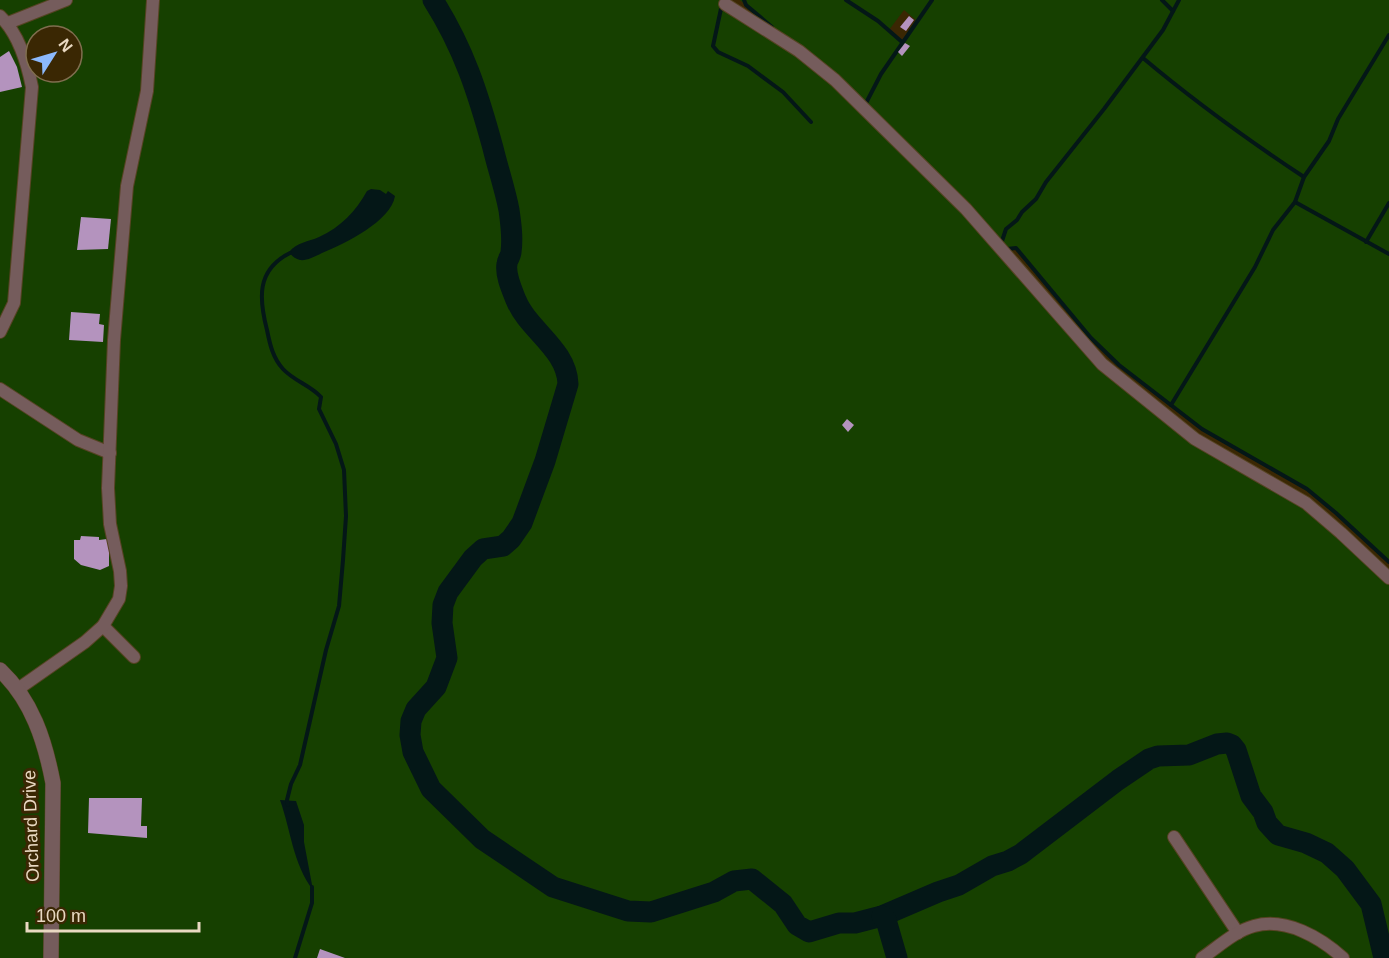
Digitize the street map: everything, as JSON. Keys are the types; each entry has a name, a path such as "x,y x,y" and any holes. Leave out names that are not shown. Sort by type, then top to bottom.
{"street":[{"path":"0,332 14,303 32,87 27,61 4,19 66,0"},
{"path":"18,689 86,642 103,626 119,599 121,586 110,524 108,488 114,340 127,186 147,91 153,0"},
{"path":"725,4 799,51 835,80 966,209 1102,364 1195,439 1306,503 1341,532 1389,578"},
{"path":"0,389 78,440 110,453"},
{"path":"103,626 134,657"},
{"name":"Orchard Drive","path":"0,670 18,689 37,725 48,756 53,783 51,958"},
{"path":"1174,837 1238,933"},
{"path":"1202,958 1238,933 1254,926 1273,924 1294,928 1316,938 1343,958"}],"green space":[{"path":"0,0 723,0 811,64 981,231 1102,369 1315,514 1389,583 1389,958 0,958"},
{"path":"740,0 1389,0 1389,562 1307,489 1202,429 1119,365 1091,338 1016,248 1008,250 964,198","holes":["904,10 916,20 902,41 889,30"]}],"shaded area":[{"path":"371,189 380,190 386,194 388,191 395,196 385,214 366,230 306,260 295,258 289,252 296,246 327,233 341,223"},
{"path":"280,800 296,801 304,825 304,842 313,890 301,869"}],"building":[{"path":"909,16 914,20 906,31 900,27"},
{"path":"905,43 910,46 902,56 898,52"},
{"path":"9,51 17,67 22,87 0,92 0,57"},
{"path":"81,217 111,219 108,249 77,250"},
{"path":"71,312 100,314 99,324 104,325 103,342 69,340"},
{"path":"847,419 854,425 848,432 842,425"},
{"path":"81,536 99,537 99,540 107,539 109,566 100,570 81,565 74,559 74,540 80,540"},
{"path":"89,798 142,798 141,826 147,826 147,838 88,833"},
{"path":"320,949 345,958 317,958"}],"waterway":[{"path":"433,0 462,54 482,109 509,210 512,242 507,268 511,287 522,311 561,360 568,384 545,461 522,523 503,546 483,549 473,558 448,592 443,605 442,623 447,658 436,687 416,709 411,721 410,735 413,752 431,789 482,839 553,887 628,911 651,912 714,892 734,881 752,879 783,904 797,925 809,932 839,923 855,923 882,916 959,885 992,866 1021,854 1149,759 1158,756 1189,755 1217,744 1227,743 1236,750 1251,796 1263,812 1267,823 1278,835 1306,843 1327,853 1345,869 1371,904 1384,958"},
{"path":"744,0 746,5 772,27"},
{"path":"846,0 878,21 902,42"},
{"path":"865,105 881,74 932,0"},
{"path":"1162,0 1173,11"},
{"path":"1001,244 1006,229 1036,199 1046,182 1104,109 1163,30 1179,0"},
{"path":"722,4 713,46 718,52 748,66 783,92 811,122"},
{"path":"1171,405 1255,267 1273,230 1295,202 1304,177 1329,141 1338,119 1389,35"},
{"path":"1143,58 1222,120 1304,177"},
{"path":"1295,202 1389,254"},
{"path":"1366,242 1389,203"},
{"path":"1007,249 1016,248 1091,338 1119,365 1202,429 1307,489 1389,562"},
{"path":"288,805 291,784 300,765 326,650 339,606 346,516 344,470 336,444 319,409 321,397 287,373 280,365 272,351 264,318 262,296 266,277 271,268 290,253"},
{"path":"295,958 312,903 312,887"},
{"path":"882,916 886,920 897,958"}]}
